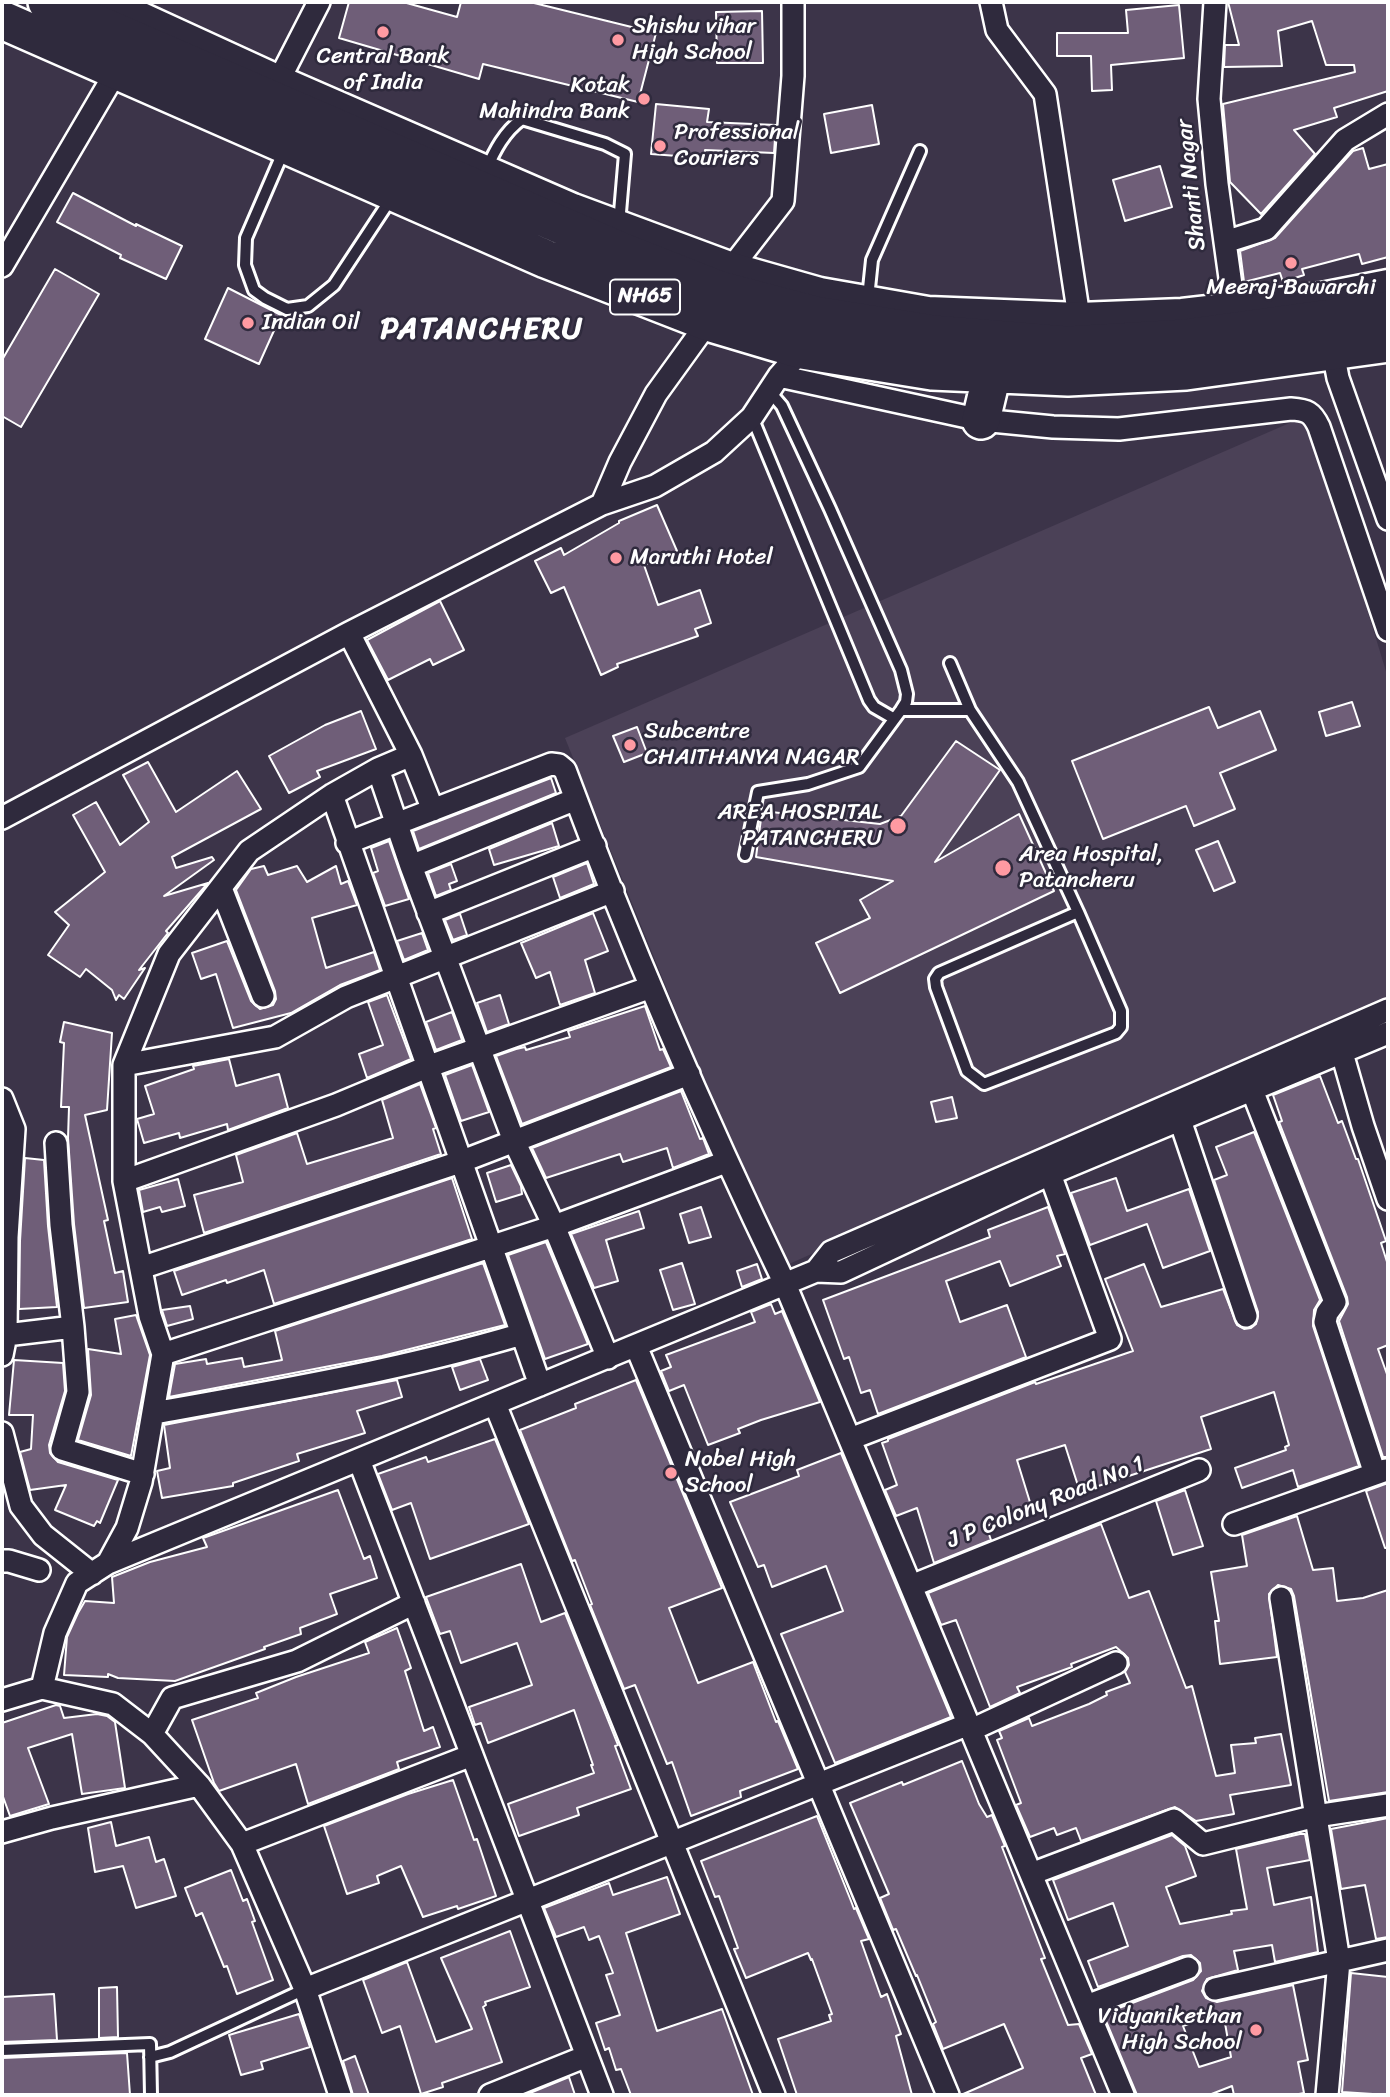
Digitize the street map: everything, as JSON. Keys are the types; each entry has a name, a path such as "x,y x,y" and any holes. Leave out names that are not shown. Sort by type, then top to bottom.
{"highway":[{"name":"NH65","path":"47,2 568,217 720,290 816,315 934,334 1067,345 1184,338 1327,323 1388,310"},
{"name":"NH65","path":"2,20 546,259 708,322 784,373 932,371 1068,377 1185,371 1327,323 1388,343"},
{"path":"981,420 992,374"}],"street":[{"path":"109,2 486,170 568,217 619,225 732,267 820,292 928,311 1079,317 1182,313 1234,307 1327,323 1388,285"},
{"path":"279,80 319,2"},
{"path":"732,267 783,201 793,76 793,2"},
{"path":"991,2 997,30 1045,94 1079,317"},
{"name":"Shanti Nagar","path":"1215,2 1209,99 1234,307"},
{"path":"2,266 117,70"},
{"path":"1225,242 1266,229 1345,140 1388,114"},
{"path":"546,259 568,217"},
{"path":"602,504 656,394 708,322"},
{"path":"1327,323 1338,378 1387,509"},
{"path":"2,818 349,633 602,504 655,486 714,453 752,417 784,373 981,420 1053,427 1119,429 1291,409 1308,410 1320,426 1388,630"},
{"path":"349,633 411,755 433,810"},
{"path":"100,1568 127,1528 143,1474 163,1354 150,1316 124,1181 124,1065 169,954 249,851 332,795 378,769 411,755"},
{"path":"347,843 551,764 559,765 565,770 651,987 726,1162 785,1284 1123,2095"},
{"path":"378,769 444,957 514,1141 554,1226 608,1358"},
{"path":"332,795 540,1385"},
{"path":"411,866 576,799"},
{"path":"428,913 595,846"},
{"path":"221,888 263,996"},
{"path":"124,1065 275,1037 346,997 613,891"},
{"path":"124,1181 336,1105 427,1067 651,987"},
{"path":"816,1271 831,1252 1388,1010"},
{"path":"42,1688 55,1633 77,1583 100,1568 816,1271 841,1272 1050,1174 1388,1034"},
{"path":"1342,1053 1388,1199"},
{"path":"141,1268 460,1162 689,1074"},
{"path":"1234,1524 1382,1472 1325,1322 1327,1313 1335,1302 1252,1090"},
{"path":"2,1099 14,1129 4,1236 4,1345 73,1327"},
{"path":"1180,1120 1246,1316"},
{"path":"56,1143 61,1224 78,1392 62,1449 143,1474"},
{"path":"163,1354 554,1226 726,1162"},
{"path":"850,1439 1110,1339 1050,1174"},
{"path":"831,1252 841,1272"},
{"path":"154,1413 303,1387 466,1351 522,1334"},
{"path":"636,1346 948,2095"},
{"path":"495,1404 774,2095"},
{"path":"2,1433 11,1508 43,1535 100,1568"},
{"path":"359,1460 602,2095"},
{"name":"J P Colony Road No 1","path":"911,1586 1199,1470"},
{"path":"2,1561 39,1570"},
{"path":"1281,1598 1339,1961 1327,2095"},
{"path":"152,1734 172,1698 297,1661 414,1604"},
{"path":"305,1989 818,1784 970,1727 1116,1663"},
{"path":"2,1700 42,1688 113,1704 152,1734 199,1785 243,1844 305,1989 340,2095"},
{"path":"243,1844 472,1755"},
{"path":"2,1832 199,1785"},
{"path":"1031,1874 1174,1820 1203,1844 1317,1816 1388,1805"},
{"path":"1214,1989 1388,1950"},
{"path":"1086,2006 1188,1968"},
{"path":"490,2095 587,2056"}],"lane":[{"path":"486,170 510,128 522,120 605,144 625,154 619,225"},
{"path":"287,145 246,238 245,265 254,290 287,309 308,306 334,285 395,192"},
{"path":"868,300 872,260 920,151"},
{"path":"745,855 758,792 808,784 859,767 906,702 907,694 892,648 782,406 784,373"},
{"path":"752,417 874,707 897,714 970,710"},
{"path":"950,663 970,710 1018,782 1079,912 1121,1012 1121,1027 1116,1033 984,1084 967,1071 935,978 939,973 1079,912"},
{"path":"150,2057 170,2052 305,1989"},
{"path":"2,2050 150,2044 151,2095"}],"shaded area":[{"name":"Area Hospital, Patancheru","path":"1308,415 1388,678 1388,998 780,1268 565,738"}],"building":[{"path":"349,2 403,2 457,17 461,2 530,2 656,33 638,102 483,64 479,79 339,38"},
{"path":"1228,2 1388,2 1388,91 1334,108 1337,117 1294,130 1315,154 1261,214 1230,182 1223,104 1355,72 1354,65 1326,65 1312,21 1278,31 1282,66 1224,67 1225,45 1239,45"},
{"path":"1179,5 1184,58 1111,65 1112,90 1092,91 1091,56 1057,56 1057,33 1128,33 1126,10"},
{"path":"762,11 763,63 717,63 716,12"},
{"path":"656,104 709,109 707,122 776,125 774,153 705,150 704,158 651,154"},
{"path":"872,105 879,144 831,153 824,114"},
{"path":"1363,148 1369,169 1388,164 1388,257 1362,264 1359,254 1302,269 1304,275 1283,282 1280,273 1244,282 1240,251 1275,238 1353,151"},
{"path":"1160,166 1172,207 1125,221 1113,180"},
{"path":"73,193 136,226 182,246 166,279 120,258 121,255 57,222"},
{"path":"55,269 99,294 21,427 2,416 2,360"},
{"path":"228,288 281,315 259,364 205,339"},
{"path":"657,505 677,551 644,565 658,605 700,590 711,623 695,629 698,636 617,664 618,667 601,675 564,587 551,593 535,561 561,548 564,555 619,521"},
{"path":"440,601 464,650 433,665 430,659 388,680 367,640"},
{"path":"1352,702 1360,726 1326,736 1319,712"},
{"path":"1209,707 1218,728 1260,711 1276,750 1220,773 1235,809 1194,826 1186,806 1103,839 1072,761"},
{"path":"361,711 376,749 317,771 320,777 289,793 269,756 325,725"},
{"name":"Subcentre CHAITHANYA NAGAR","path":"637,727 647,753 624,762 613,736"},
{"path":"956,741 1000,770 935,862 1019,814 1054,891 840,993 816,943 870,918 860,900 893,881 756,857 762,811 880,824 901,816"},
{"path":"148,762 176,812 237,771 261,809 172,857 176,868 212,857 214,860 164,896 208,883 166,931 168,933 139,970 145,968 124,999 119,995 116,1000 112,990 86,969 80,977 48,955 69,925 55,912 105,872 73,815 96,802 120,845 149,822 123,775"},
{"path":"551,778 556,793 419,849 413,831"},
{"path":"552,823 559,846 494,865 489,849"},
{"path":"389,841 409,899 385,906 373,873 378,871 371,848"},
{"path":"1218,841 1235,882 1214,891 1196,850"},
{"path":"587,863 594,884 560,898 553,877"},
{"path":"451,864 457,881 449,884 451,890 436,896 428,873"},
{"path":"264,866 268,875 297,866 307,882 336,866 341,884 348,881 357,905 312,918 326,968 374,952 380,970 340,985 291,1013 233,1028 216,974 201,979 192,953 227,941 251,1001 260,1009 273,1005 276,999 275,991 236,890 251,869"},
{"path":"593,913 608,951 585,960 595,993 560,1005 550,972 536,978 521,943"},
{"path":"460,914 467,935 453,940 445,920"},
{"path":"422,933 428,950 404,960 397,941"},
{"path":"387,995 411,1059 367,1078 359,1054 383,1045 368,1002"},
{"path":"500,995 509,1024 487,1032 477,1003"},
{"path":"645,1006 660,1050 663,1049 671,1067 522,1124 496,1056 570,1037 568,1031"},
{"path":"452,1012 462,1040 436,1050 426,1022"},
{"path":"64,1022 112,1033 107,1110 85,1115 108,1220 104,1221 115,1273 123,1271 128,1302 84,1308 74,1224 68,1138 69,1107 61,1107 64,1043 60,1042"},
{"path":"229,1059 236,1086 279,1074 288,1108 228,1130 227,1124 180,1138 179,1133 144,1143 137,1119 154,1114 145,1086 194,1069 193,1066"},
{"path":"472,1065 489,1112 461,1121 445,1075"},
{"path":"1320,1076 1338,1123 1342,1121 1358,1159 1386,1241 1381,1243 1388,1265 1388,1345 1378,1349 1388,1377 1388,1457 1383,1457 1339,1321 1348,1304 1347,1297 1279,1122 1282,1121 1273,1095"},
{"path":"420,1084 436,1128 433,1129 441,1154 204,1233 194,1195 243,1182 236,1155 297,1133 307,1164 393,1138 382,1100"},
{"path":"681,1091 700,1139 703,1138 709,1154 673,1168 667,1148 623,1162 620,1154 546,1178 532,1148"},
{"path":"952,1097 957,1118 936,1122 931,1102"},
{"path":"1254,1132 1320,1300 1314,1310 1313,1326 1359,1466 1298,1487 1293,1470 1242,1488 1235,1468 1286,1450 1285,1447 1289,1445 1274,1392 1201,1417 1211,1449 1080,1492 1065,1445 1017,1460 1033,1512 986,1526 991,1540 934,1563 917,1508 896,1516 885,1490 897,1485 882,1443 1035,1382 1036,1384 1133,1351 1105,1279 1144,1264 1161,1307 1223,1289 1237,1325 1244,1329 1256,1324 1258,1312 1214,1180 1227,1175 1216,1147"},
{"path":"25,1158 44,1160 57,1307 19,1309"},
{"path":"511,1165 522,1194 496,1202 487,1173"},
{"path":"452,1178 472,1239 274,1304 264,1270 182,1295 174,1271"},
{"path":"1116,1178 1127,1211 1189,1189 1210,1251 1163,1268 1147,1224 1090,1245 1071,1193"},
{"path":"178,1179 185,1206 162,1212 160,1207 143,1212 139,1190"},
{"path":"701,1207 711,1237 689,1243 680,1214"},
{"path":"1048,1207 1065,1254 1057,1256 1061,1266 1010,1286 1000,1261 946,1281 960,1322 1007,1305 1026,1357 878,1414 870,1390 861,1393 849,1357 844,1359 823,1300 990,1237 988,1230"},
{"path":"639,1211 644,1228 606,1240 618,1281 594,1288 571,1234"},
{"path":"546,1242 588,1344 545,1359 508,1255"},
{"path":"483,1263 505,1325 382,1356 169,1397 175,1364 206,1359 207,1364 242,1358 244,1367 282,1360 275,1331"},
{"path":"682,1263 695,1304 673,1310 660,1270"},
{"path":"757,1264 762,1279 742,1287 737,1271"},
{"path":"771,1304 775,1314 782,1311 820,1402 761,1420 738,1429 740,1433 708,1445 684,1385 669,1391 661,1371 671,1367 666,1355 755,1322 751,1312"},
{"path":"190,1306 193,1319 167,1326 162,1310"},
{"path":"136,1315 150,1355 131,1456 78,1440 91,1395 88,1349 121,1354 115,1319"},
{"path":"480,1359 488,1380 460,1390 452,1367"},
{"path":"14,1360 63,1363 65,1391 49,1445 50,1453 58,1462 118,1480 100,1523 97,1521 94,1526 55,1510 66,1485 30,1490 20,1452 31,1449 33,1415 9,1415"},
{"path":"397,1380 402,1397 357,1411 365,1433 297,1454 299,1461 233,1483 233,1486 162,1498 157,1471 170,1468 164,1425"},
{"path":"636,1380 722,1588 669,1608 698,1683 753,1662 798,1769 740,1791 741,1797 691,1816 672,1762 667,1764 635,1685 624,1689 575,1560 572,1561 520,1430 576,1408 575,1404"},
{"path":"495,1439 529,1524 430,1559 411,1503 392,1510 378,1474 426,1457 428,1462"},
{"path":"841,1453 951,1717 835,1763 781,1634 843,1611 826,1566 772,1587 764,1565 758,1567 730,1502 799,1476 797,1470"},
{"path":"1388,1483 1388,1548 1385,1548 1366,1491"},
{"path":"338,1490 364,1559 370,1556 377,1578 330,1594 337,1614 300,1628 301,1634 264,1647 265,1649 175,1681 118,1678 108,1674 108,1677 64,1675 67,1637 78,1613 85,1601 114,1603 112,1577 150,1562 207,1547 203,1538"},
{"path":"1185,1490 1203,1546 1173,1555 1156,1501"},
{"path":"1297,1516 1313,1570 1333,1568 1337,1601 1363,1598 1388,1590 1388,1792 1329,1801 1291,1589 1278,1585 1269,1594 1277,1657 1220,1664 1215,1621 1219,1621 1211,1572 1247,1566 1242,1535"},
{"path":"1101,1524 1129,1598 1149,1591 1186,1688 1192,1686 1216,1776 1235,1773 1231,1745 1256,1743 1255,1738 1281,1734 1291,1785 1230,1795 1234,1814 1196,1821 1175,1807 1081,1841 1076,1828 1057,1835 1054,1828 1030,1837 1016,1805 1021,1803 997,1740 1002,1738 999,1731 1029,1718 1032,1726 1089,1704 1107,1695 1106,1692 1130,1683 1125,1672 1129,1665 1128,1658 1116,1647 1017,1687 1020,1693 990,1707 956,1620 941,1625 928,1593"},
{"path":"521,1564 541,1622 565,1613 618,1745 615,1746 631,1789 577,1808 579,1815 519,1836 508,1804 594,1773 574,1710 488,1743 481,1723 475,1725 469,1707 532,1685 517,1643 461,1663 450,1631 440,1634 426,1597"},
{"path":"397,1628 411,1668 405,1671 424,1731 433,1727 440,1747 397,1762 399,1769 308,1804 296,1764 219,1791 192,1720 258,1698 256,1693 296,1677 369,1653 365,1642"},
{"path":"60,1706 64,1718 97,1714 107,1716 115,1722 125,1788 82,1794 72,1734 28,1748 49,1804 10,1816 2,1794 2,1723"},
{"path":"962,1761 979,1804 987,1817 992,1815 1005,1846 1002,1847 1045,1958 1041,1959 1068,2025 1079,2024 1092,2054 1081,2058 1096,2095 961,2095 1023,2068 1004,2024 943,2049 933,2024 936,2022 917,1975 896,1929 893,1930 880,1898 889,1894 850,1803"},
{"path":"453,1780 496,1896 423,1917 401,1866 377,1876 379,1883 347,1894 324,1826"},
{"path":"817,1816 854,1909 856,1908 869,1939 861,1941 881,1997 887,1994 901,2034 896,2036 912,2095 797,2095 778,2039 831,2021 829,2015 832,2014 812,1959 808,1953 746,1978 734,1949 738,1948 719,1896 715,1897 701,1861"},
{"path":"1388,1818 1388,1937 1376,1939 1365,1885 1341,1889 1331,1829"},
{"path":"111,1822 116,1846 149,1837 156,1862 164,1859 176,1896 136,1908 123,1866 95,1872 88,1828"},
{"path":"1305,1834 1310,1860 1267,1868 1274,1905 1311,1897 1318,1952 1275,1962 1272,1945 1234,1951 1238,1970 1207,1979 1202,1991 1206,1998 1217,2002 1293,1985 1308,2060 1298,2062 1304,2093 1234,2095 1232,2086 1209,2095 1137,2095 1103,2014 1193,1980 1201,1971 1200,1963 1191,1955 1183,1956 1098,1987 1088,1961 1128,1946 1113,1903 1068,1920 1053,1880 1172,1835 1185,1846 1196,1876 1166,1887 1180,1924 1247,1909 1236,1849","holes":["1223,2012 1231,2057 1199,2067 1183,2026"]},
{"path":"231,1870 243,1901 247,1899 255,1921 252,1922 273,1980 237,1994 202,1913 196,1916 185,1888"},
{"path":"667,1877 680,1914 626,1933 657,2031 722,2009 753,2095 631,2095 621,2069 616,2070 609,2048 605,2050 596,2023 620,2015 606,1975 613,1973 599,1936 589,1940 584,1927 556,1937 544,1908 609,1883 613,1895"},
{"path":"510,1931 530,1987 485,2002 483,2007 502,2062 442,2083 443,2087 421,2094 400,2026 382,2033 363,1980 407,1962 436,2042 472,2029 441,1958"},
{"path":"1351,1973 1388,1977 1388,2095 1342,2092"},
{"path":"117,1987 118,2037 99,2038 99,1988"},
{"path":"54,1994 57,2040 2,2042 2,1997"},
{"path":"299,2014 310,2047 261,2062 263,2069 241,2075 229,2035"},
{"path":"127,2053 130,2095 2,2095 2,2058"},
{"path":"355,2056 369,2095 353,2095 343,2061"},
{"path":"569,2077 575,2095 525,2095"}],"place":[{"name":"Central Bank of India","path":"383,32"},
{"name":"Shishu vihar High School","path":"618,40"},
{"name":"Kotak Mahindra Bank","path":"644,99"},
{"name":"Professional Couriers","path":"660,146"},
{"name":"Meeraj Bawarchi","path":"1291,263"},
{"name":"Indian Oil","path":"248,323"},
{"name":"Maruthi Hotel","path":"616,558"},
{"name":"Subcentre CHAITHANYA NAGAR","path":"630,745"},
{"name":"AREA HOSPITAL PATANCHERU","path":"898,826"},
{"name":"Area Hospital, Patancheru","path":"1003,868"},
{"name":"Nobel High School","path":"671,1473"},
{"name":"Vidyanikethan High School","path":"1256,2030"}],"district":[{"name":"PATANCHERU","path":"482,330"}]}
